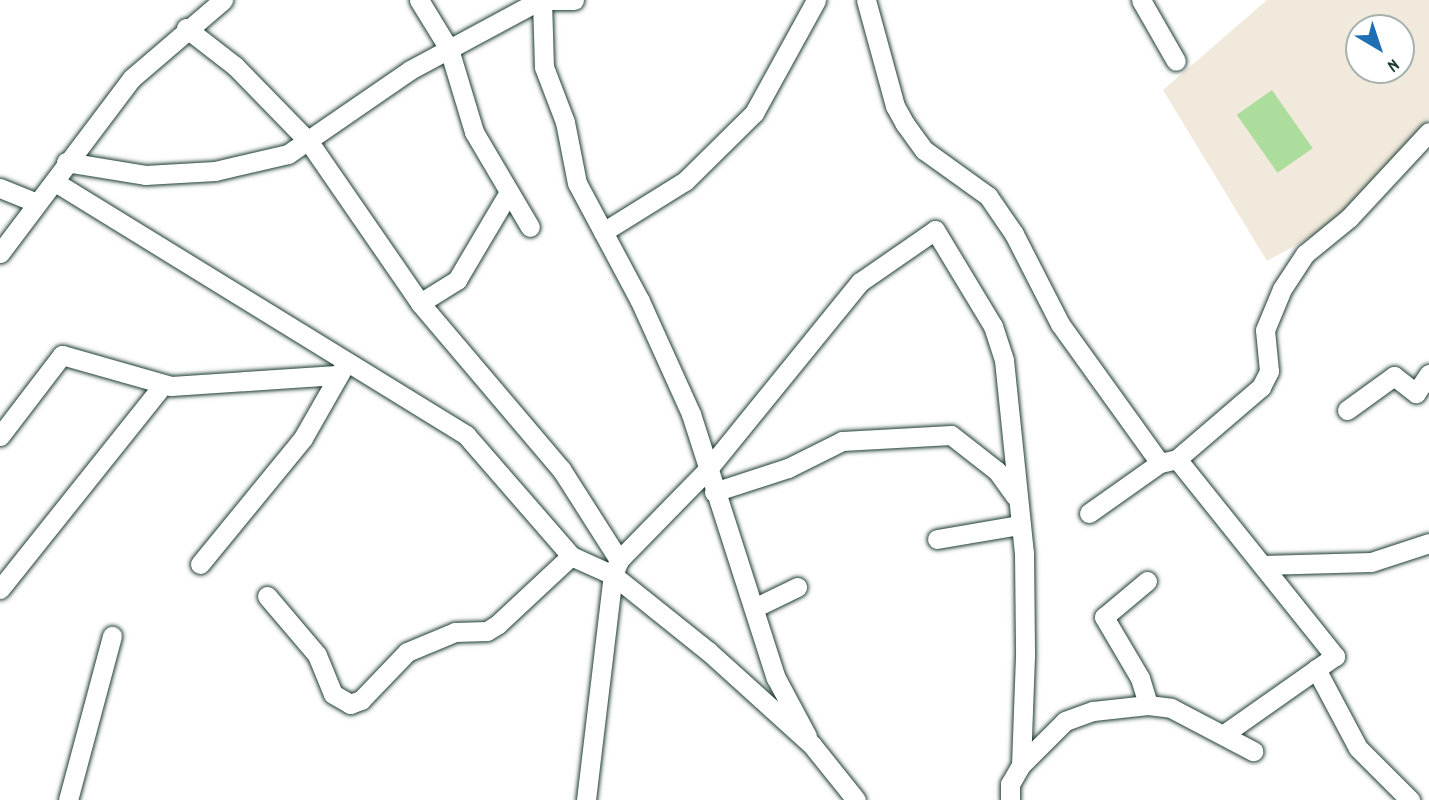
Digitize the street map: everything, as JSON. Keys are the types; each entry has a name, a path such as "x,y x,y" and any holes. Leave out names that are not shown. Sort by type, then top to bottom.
{"street":[{"path":"419,0 449,49 474,132 530,227"},
{"path":"66,162 93,170 145,174 215,171 288,154 449,49 541,0 544,67 565,122 577,183 691,414 776,678 812,745"},
{"path":"548,0 574,0"},
{"path":"603,232 685,180 754,113 816,0"},
{"path":"866,0 895,106 905,124 924,150 988,196 1014,234 1059,324 1168,461 1262,565 1335,656 1224,734"},
{"path":"1141,0 1176,61"},
{"path":"0,253 55,182 66,162 132,78 217,1"},
{"path":"186,28 235,66 309,142 420,303 561,469 616,568 812,745 856,800"},
{"path":"1089,513 1168,461 1261,387 1269,371 1264,360 1265,330 1282,289 1305,254 1349,218 1429,132"},
{"path":"55,182 343,367 480,446 571,556 616,568"},
{"path":"0,188 37,203"},
{"path":"420,303 463,272 509,192"},
{"path":"586,800 616,568 708,469 860,282 935,230 1000,342 1020,525 1025,656 1021,765"},
{"path":"0,436 62,355 163,385 343,367"},
{"path":"200,564 303,438 343,367"},
{"path":"1347,411 1394,376 1416,393 1429,374"},
{"path":"0,589 163,385"},
{"path":"714,492 788,468 842,440 951,435 997,471 1016,497"},
{"path":"937,539 1020,525"},
{"path":"1262,565 1371,562 1429,543"},
{"path":"267,596 317,655 333,694 350,705 361,699 407,652 455,632 487,631 498,624 571,556"},
{"path":"1147,581 1104,617 1140,678 1148,705"},
{"path":"754,608 797,587"},
{"path":"68,800 112,636"},
{"path":"1316,669 1349,736 1403,798"},
{"path":"1010,800 1010,784 1021,765 1065,721 1093,711 1148,705 1171,708 1254,751"}],"shaded area":[{"path":"1267,0 1429,0 1429,119 1370,188 1320,232 1267,261 1163,90"}],"green space":[{"path":"1272,90 1313,148 1278,173 1237,115"}]}
